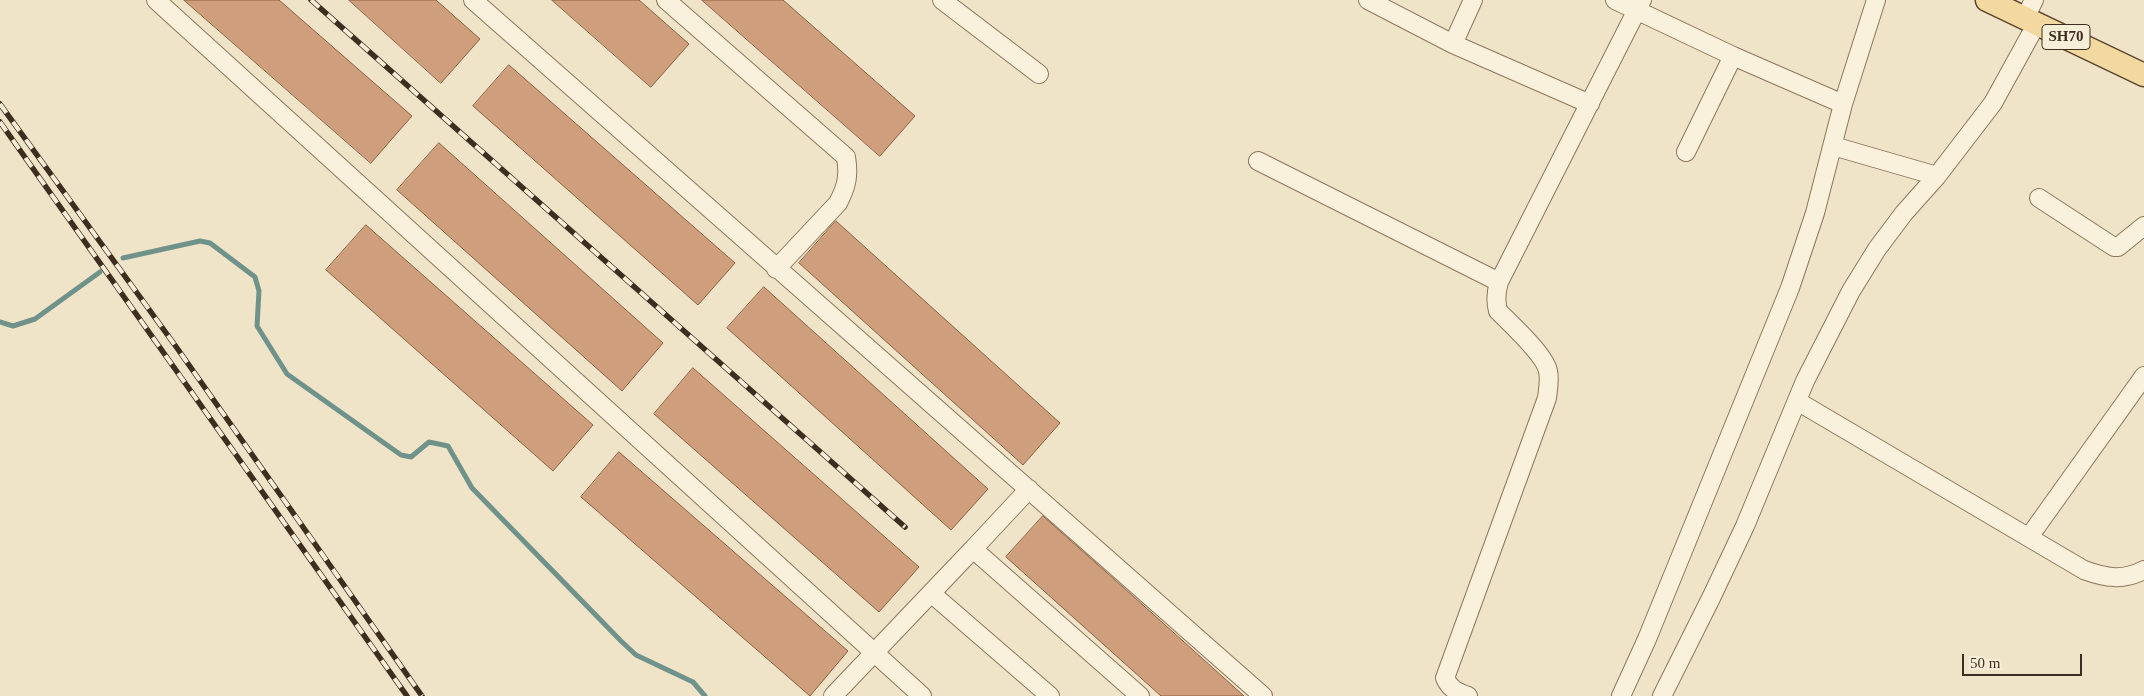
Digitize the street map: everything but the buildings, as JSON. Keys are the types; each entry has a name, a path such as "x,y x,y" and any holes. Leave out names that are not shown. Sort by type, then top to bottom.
{"main road":[{"name":"SH70","path":"1987,0 2032,14 2144,75"}],"street":[{"path":"156,0 922,696"},
{"path":"472,0 1262,696"},
{"path":"666,0 846,157 849,177 845,191 838,203 776,269"},
{"path":"942,0 1039,74"},
{"path":"1368,0 1453,44 1590,104"},
{"path":"1453,44 1473,0"},
{"path":"1615,0 1639,5 1733,56 1843,104"},
{"path":"1621,696 1647,639 1774,331 1815,213 1843,104 1876,0"},
{"path":"1468,696 1448,685 1445,678 1547,398 1549,383 1548,370 1543,360 1498,311 1496,303 1499,282 1639,5"},
{"path":"1662,696 1741,535 1797,401 1851,290 1877,249 1904,213 1937,176 1993,103 2032,14"},
{"path":"1686,152 1733,56"},
{"path":"1833,146 1937,176"},
{"path":"1258,161 1499,282"},
{"path":"2039,198 2114,247 2118,248 2144,226"},
{"path":"2029,537 2144,376"},
{"path":"1797,401 2084,570 2101,577 2131,577 2144,570"},
{"path":"833,696 1029,489"},
{"path":"973,549 1140,696"},
{"path":"931,593 1050,696"}],"waterway":[{"path":"123,258 200,241 210,243 255,277 259,291 257,326 287,374 401,455 411,457 429,442 448,446 472,488 621,641 636,655 693,682 705,696"},
{"path":"0,322 13,326 35,319 100,272"}],"railway":[{"path":"311,0 905,527"},
{"path":"0,104 177,348 422,696"},
{"path":"0,122 407,696"}]}
